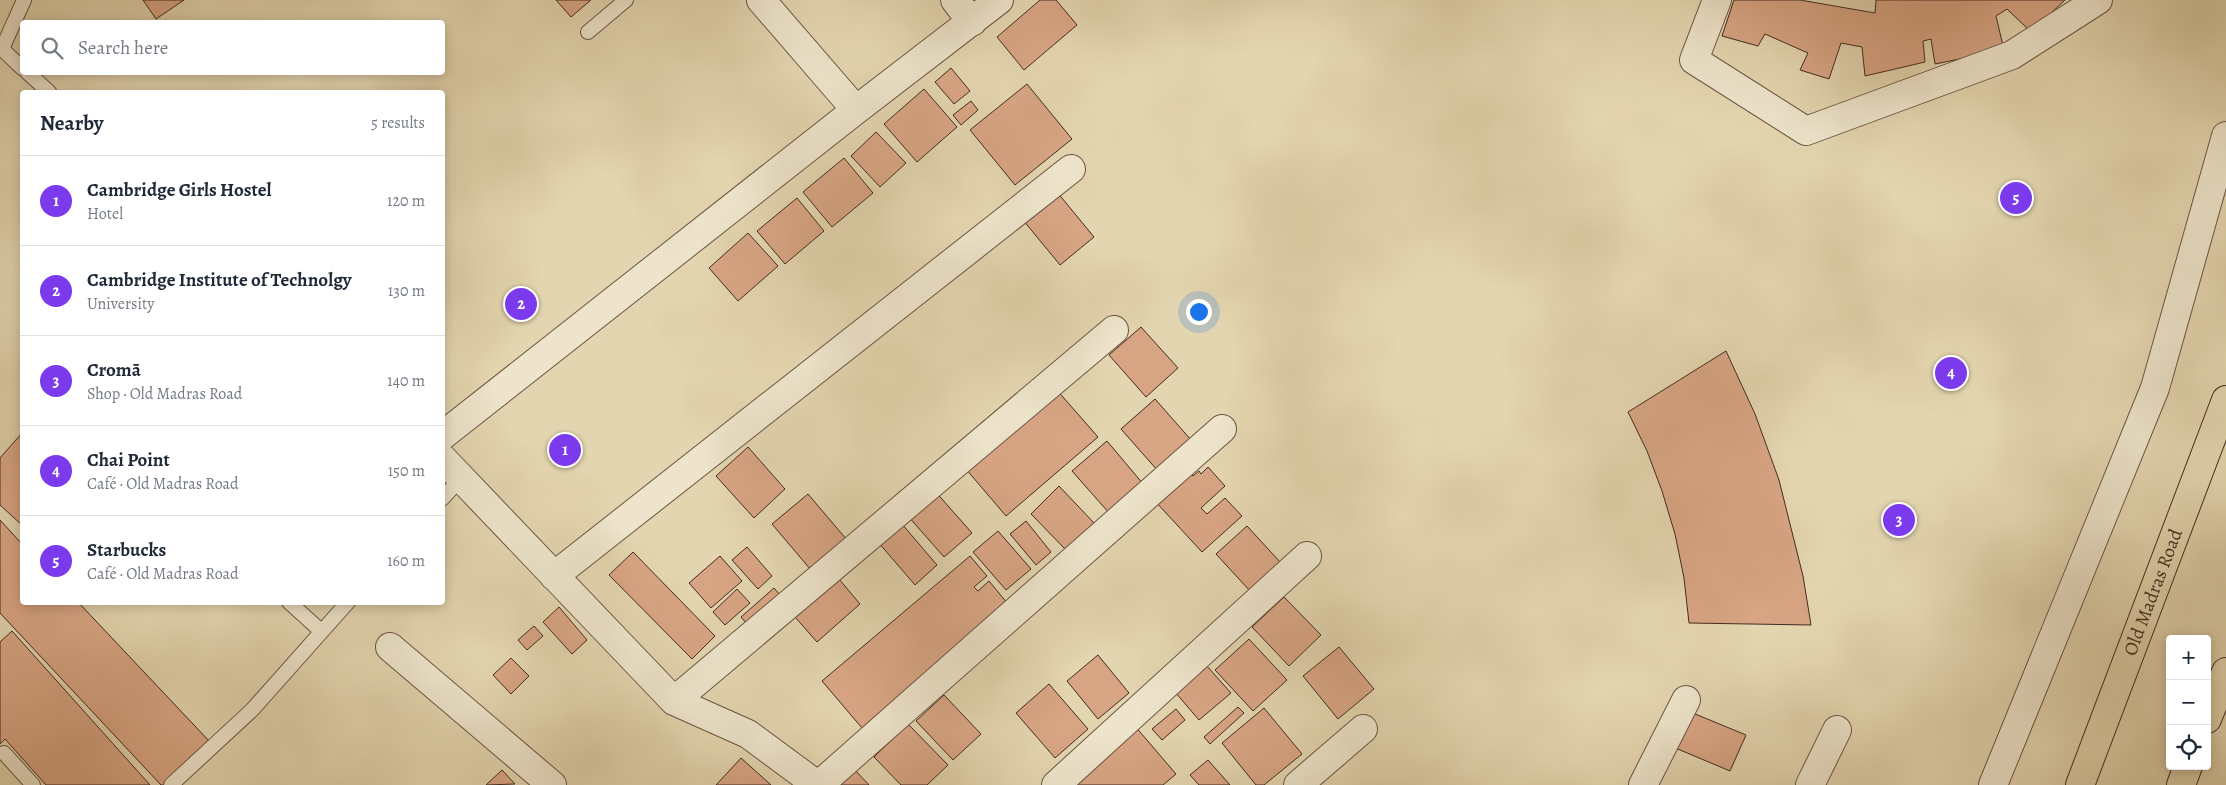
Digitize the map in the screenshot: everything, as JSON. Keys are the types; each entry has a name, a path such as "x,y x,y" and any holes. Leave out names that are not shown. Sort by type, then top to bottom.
{"highway":[{"name":"Old Madras Road","path":"2080,785 2226,400"},
{"path":"2211,709 2226,672"},
{"path":"2181,785 2187,770"}],"street":[{"path":"761,0 856,110"},
{"path":"955,0 972,22"},
{"path":"445,434 856,110 999,0"},
{"path":"1717,0 1694,60 1806,131 2012,55 2098,0"},
{"path":"1993,785 2155,388 2226,136"},
{"path":"554,576 1071,169"},
{"path":"674,701 1114,330"},
{"path":"445,461 674,701 748,734 818,785 1222,429"},
{"path":"1056,785 1307,556"},
{"path":"390,648 552,785"},
{"path":"1643,785 1686,700"},
{"path":"1298,785 1363,728"},
{"path":"1810,785 1837,730"}],"lane":[{"path":"20,66 1,48 24,0"},
{"path":"588,32 626,0"},
{"path":"30,75 47,90"},
{"path":"445,496 461,478"},
{"path":"292,605 321,632"},
{"path":"171,785 252,710 345,605"},
{"path":"4,753 33,785"}],"building":[{"path":"143,0 184,0 156,19"},
{"path":"556,0 591,0 571,17"},
{"path":"1040,0 1056,0 1077,25 1024,70 997,37"},
{"path":"1734,0 1800,0 1875,13 1876,0 2065,0 2031,32 2007,9 1996,16 2004,50 1935,64 1931,39 1923,41 1925,62 1865,76 1862,47 1841,43 1829,79 1800,70 1808,53 1765,34 1758,46 1722,36"},
{"path":"951,68 970,91 954,104 935,82"},
{"path":"1027,84 1072,139 1015,185 970,130"},
{"path":"924,89 957,127 917,162 884,124"},
{"path":"971,101 978,110 961,125 953,115"},
{"path":"876,132 906,163 880,187 851,156"},
{"path":"844,158 873,193 832,227 803,192"},
{"path":"1057,192 1094,237 1060,265 1023,220"},
{"path":"797,198 824,231 785,264 757,231"},
{"path":"748,233 778,266 738,301 709,268"},
{"path":"1141,327 1178,368 1146,397 1109,355"},
{"path":"1726,351 1755,414 1779,480 1803,576 1811,625 1689,623 1684,578 1675,534 1647,451 1628,412"},
{"path":"1056,389 1098,437 1006,516 965,468"},
{"path":"1155,399 1192,441 1158,471 1121,429"},
{"path":"20,435 20,523 0,505 0,458"},
{"path":"1107,441 1144,485 1110,514 1072,471"},
{"path":"748,447 785,489 754,518 716,476"},
{"path":"1208,467 1225,486 1201,508 1207,514 1225,498 1242,516 1202,552 1154,500 1187,470 1193,476 1199,471 1201,474"},
{"path":"1059,486 1094,523 1066,550 1031,514"},
{"path":"934,490 972,533 944,557 907,515"},
{"path":"808,494 847,540 811,570 772,524"},
{"path":"895,516 937,565 915,585 872,535"},
{"path":"0,520 20,542 20,605 81,605 210,742 164,785 161,785 0,613"},
{"path":"1026,521 1051,552 1036,565 1010,534"},
{"path":"1247,526 1281,563 1250,591 1216,554"},
{"path":"998,531 1031,569 1006,590 973,552"},
{"path":"747,547 772,576 758,589 732,560"},
{"path":"633,552 715,636 692,659 609,575"},
{"path":"720,556 742,581 711,608 689,583"},
{"path":"970,556 987,576 974,587 978,591 989,581 1008,604 862,728 822,681"},
{"path":"839,579 860,604 817,642 795,617"},
{"path":"774,588 787,603 754,632 741,617"},
{"path":"737,589 750,603 725,625 713,612"},
{"path":"1284,597 1321,635 1289,666 1252,627"},
{"path":"559,607 587,640 572,654 543,622"},
{"path":"534,626 543,636 527,650 518,640"},
{"path":"12,631 150,785 46,785 5,739 0,744 0,642"},
{"path":"1249,639 1287,680 1253,711 1215,670"},
{"path":"1339,647 1374,689 1338,719 1303,676"},
{"path":"1098,655 1129,693 1098,719 1067,681"},
{"path":"511,658 529,676 511,694 493,675"},
{"path":"1206,665 1231,693 1199,720 1175,692"},
{"path":"1049,684 1088,729 1055,758 1016,713"},
{"path":"944,695 981,734 953,760 916,721"},
{"path":"1238,707 1244,713 1210,744 1204,737"},
{"path":"1264,708 1302,754 1264,785 1256,785 1222,743"},
{"path":"1176,709 1185,720 1162,740 1152,729"},
{"path":"1688,711 1746,735 1730,771 1673,747"},
{"path":"908,724 948,765 927,785 901,785 874,757"},
{"path":"1134,725 1176,774 1163,785 1064,785"},
{"path":"741,758 771,785 716,785"},
{"path":"1208,760 1230,785 1199,785 1190,775"},
{"path":"853,768 869,785 839,785"},
{"path":"502,770 515,784 486,785"}],"place":[{"name":"Starbucks","path":"2016,198"},
{"name":"Cambridge Institute of Technolgy","path":"521,304"},
{"name":"Chai Point","path":"1951,373"},
{"name":"Cambridge Girls Hostel","path":"565,450"},
{"name":"Cromā","path":"1899,520"}]}
